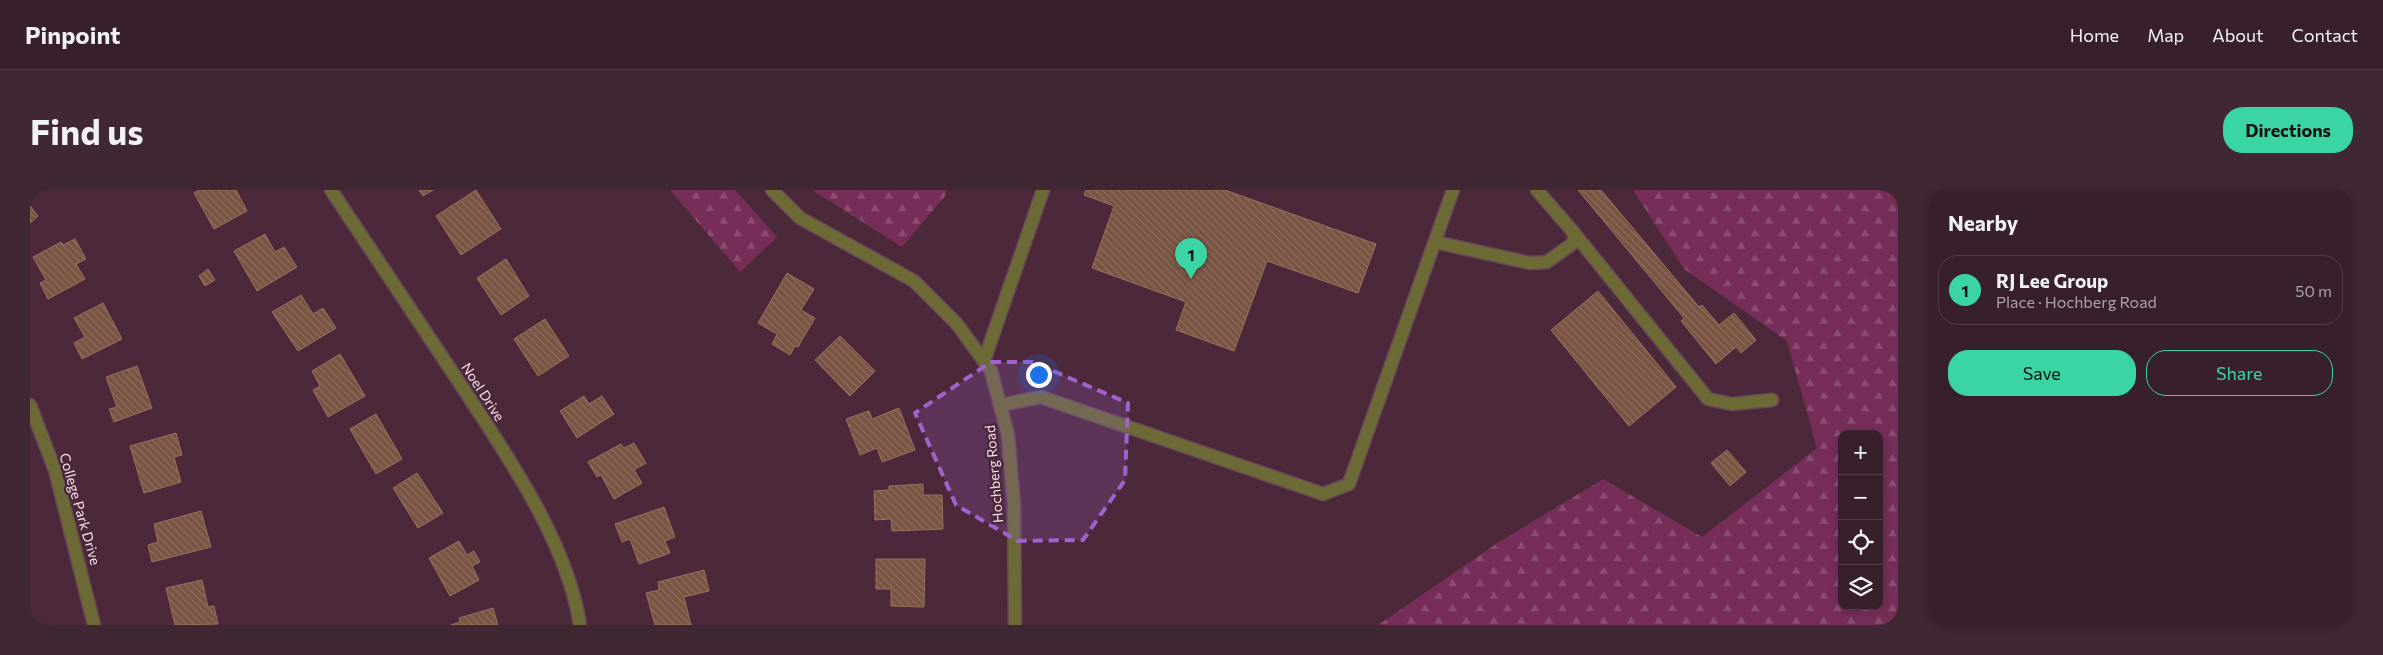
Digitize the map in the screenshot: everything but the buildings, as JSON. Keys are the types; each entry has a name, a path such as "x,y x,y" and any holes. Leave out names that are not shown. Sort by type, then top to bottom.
{"street":[{"name":"Noel Drive","path":"331,190 488,426 546,522 577,604 580,625"},
{"name":"Hochberg Road","path":"772,190 800,218 914,281 957,324 991,371 1008,435 1014,506 1015,625"},
{"path":"984,361 1044,190"},
{"path":"1000,405 1040,397 1323,494 1349,484 1453,190"},
{"path":"1537,190 1708,399 1732,404 1772,400"},
{"path":"1435,242 1530,263 1546,262 1572,244 1574,233"},
{"name":"College Park Drive","path":"30,404 56,470 94,625"}],"highlighted area":[{"path":"991,362 1032,362 1128,403 1125,480 1083,540 1018,541 956,505 915,413"}],"green space":[{"path":"670,190 735,190 777,237 740,272"},
{"path":"812,190 947,190 945,196 902,247"},
{"path":"1633,190 1898,190 1898,625 1378,625 1496,544 1603,479 1702,537 1817,448 1787,341 1684,269"}],"place":[{"name":"RJ Lee Group","path":"1191,279"}]}
